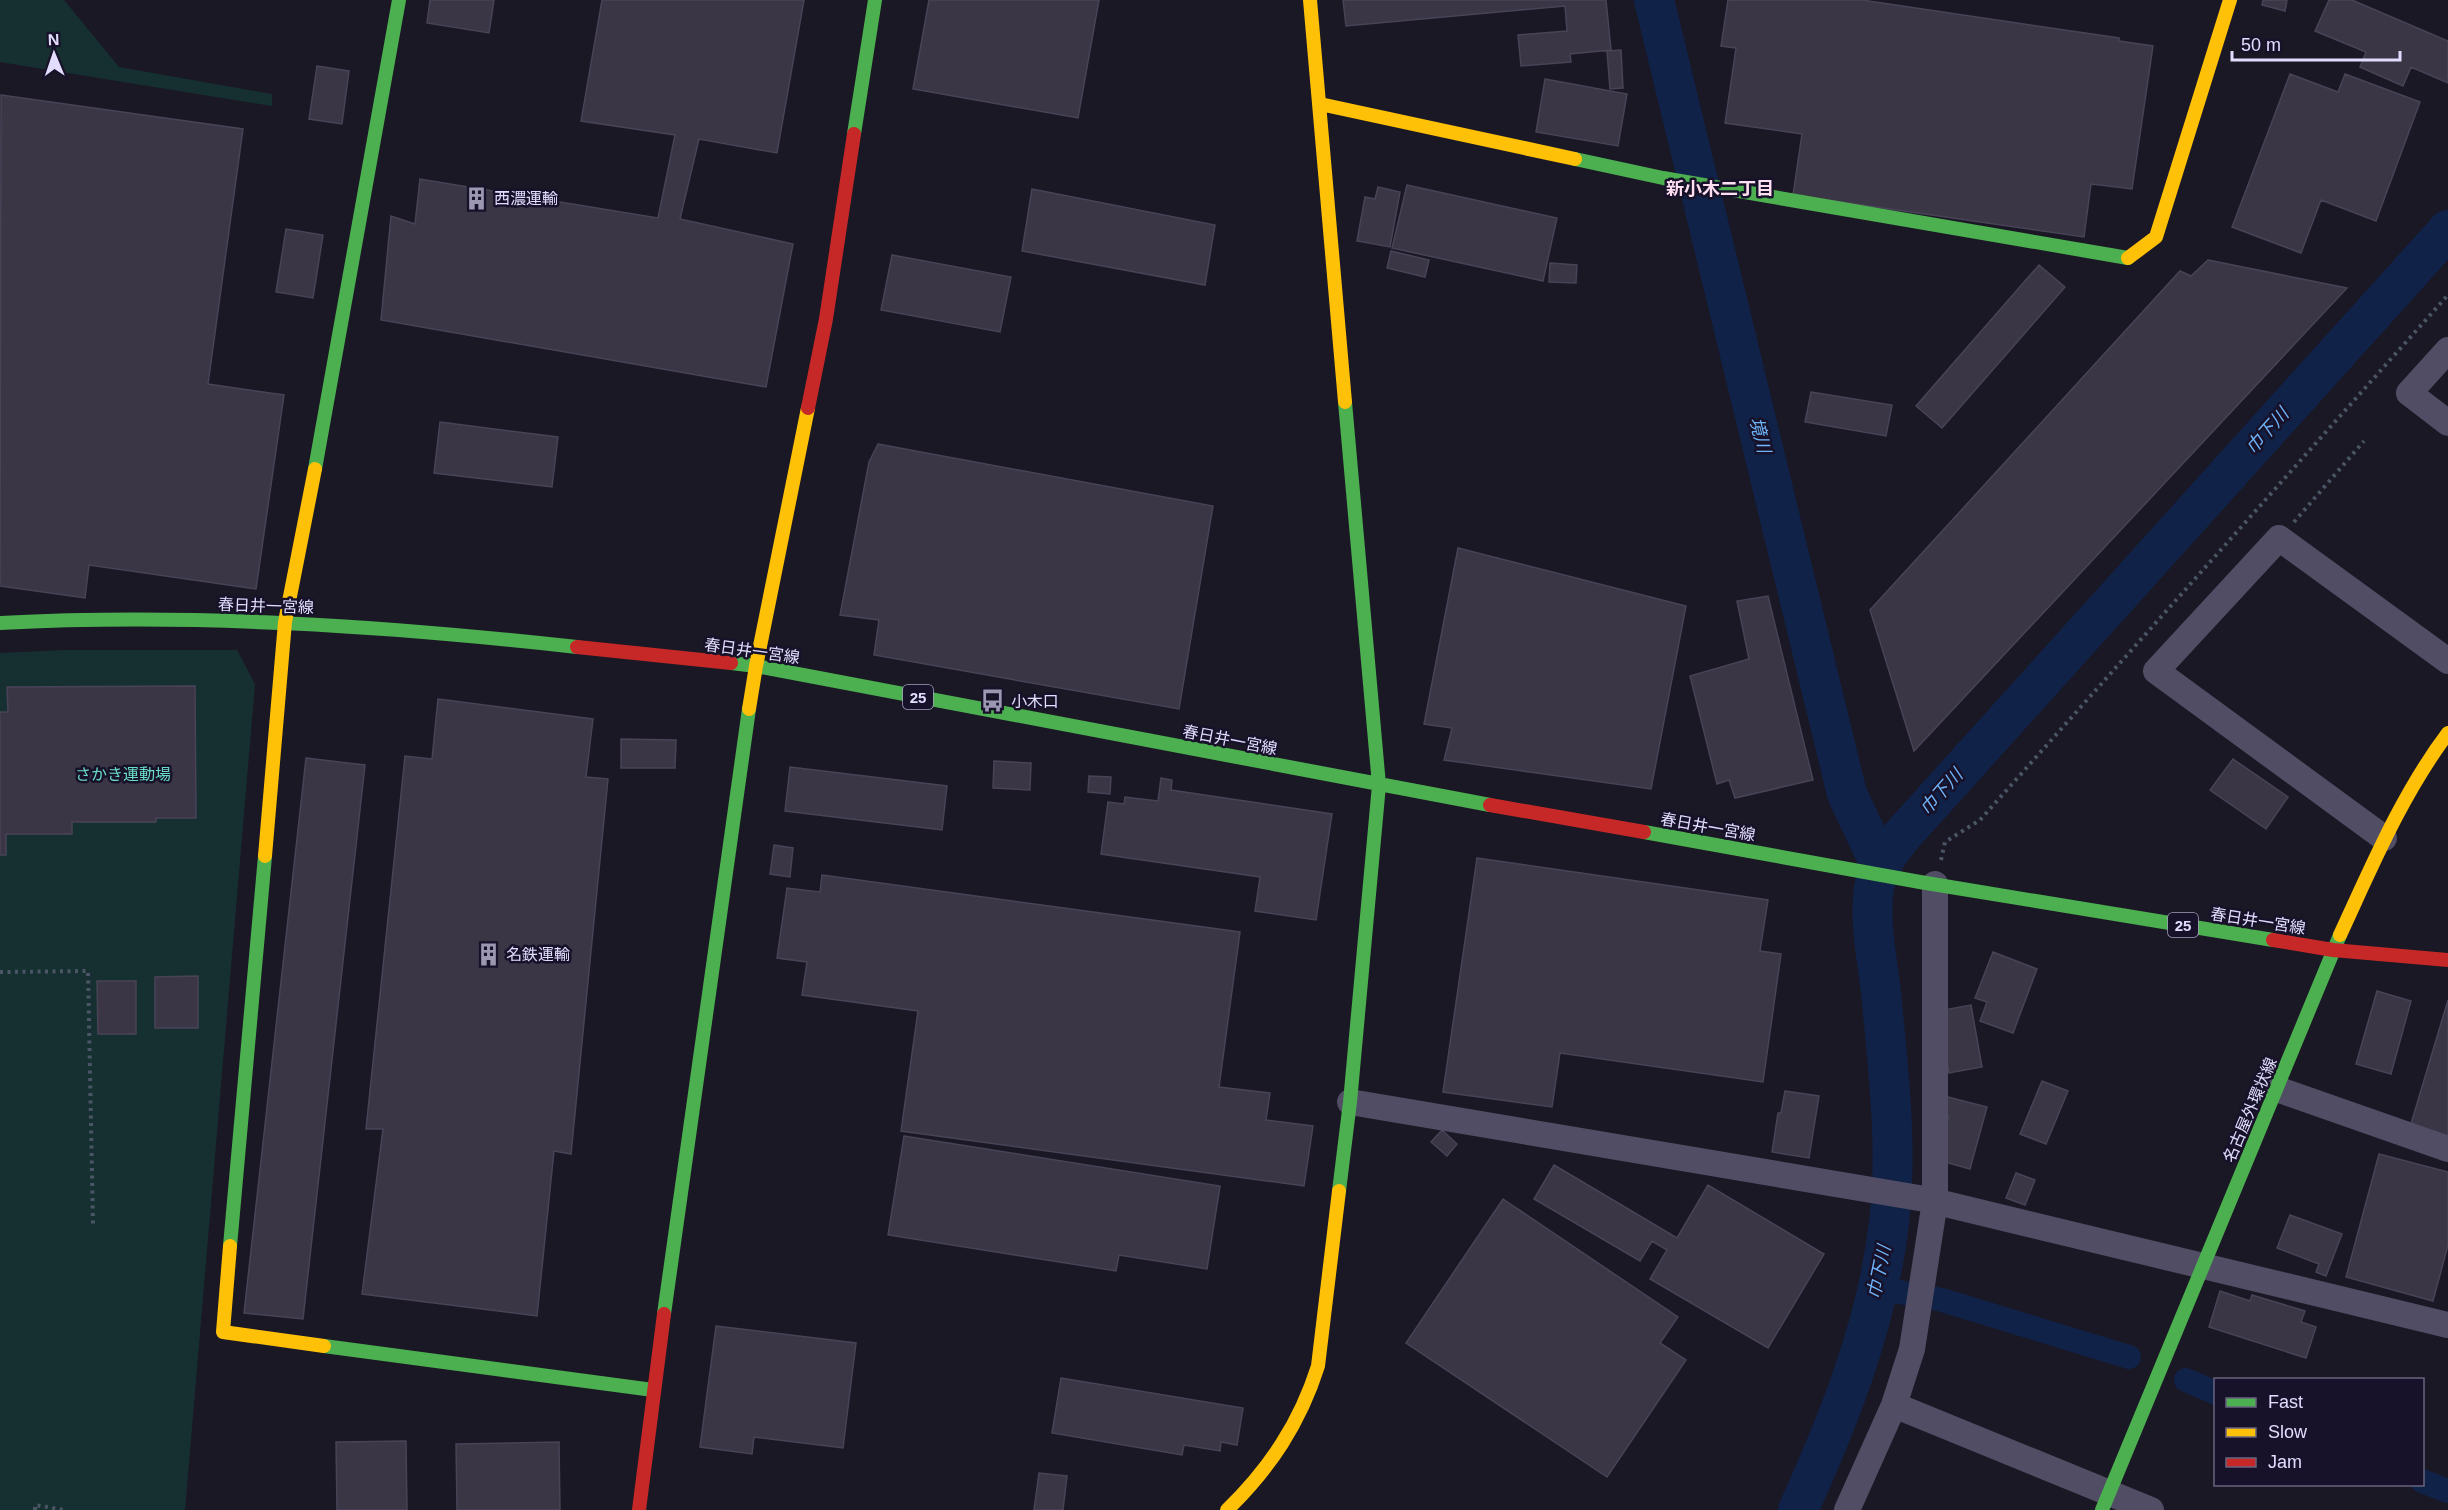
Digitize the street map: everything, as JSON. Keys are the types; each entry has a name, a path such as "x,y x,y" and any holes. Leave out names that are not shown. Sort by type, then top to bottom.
{"street":[{"path":"399,0 332,382 285,622 223,1332 653,1390"},
{"path":"639,1510 653,1390 756,666 826,320 875,0"},
{"path":"1227,1510 1263,1473 1282,1449 1313,1384 1318,1366 1350,1102 1379,785 1310,0"},
{"path":"1320,104 1663,178 2127,260 2156,237 2230,0"},
{"path":"2448,350 2409,393 2448,423"},
{"path":"2384,838 2156,671 2279,538 2448,661"},
{"name":"春日井一宮線","path":"0,622 55,620 285,622 551,644 756,666 1379,785 1928,883 2333,950 2448,960"},
{"name":"名古屋外環状線","path":"2105,1501 2333,950 2384,838 2435,750 2448,733"},
{"path":"1847,1510 1894,1405 1912,1348 1922,1283 1930,1200 1928,883"},
{"path":"2277,1089 2448,1149"},
{"path":"1350,1102 1930,1200 2448,1325"},
{"path":"1894,1405 2105,1501 2151,1510"}],"path":[{"path":"1928,883 1945,842 1980,820 2448,295"},
{"path":"2279,538 2364,441"},
{"path":"0,972 88,972 93,1224"},
{"path":"35,1510 35,1505 65,1510"}],"green space":[{"path":"0,0 64,0 119,67 272,94 272,106 0,62"},
{"name":"さかき運動場","path":"65,650 237,650 255,684 185,1510 0,1510 0,653"}],"building":[{"path":"430,0 494,0 489,33 427,23"},
{"name":"西濃運輸","path":"602,0 804,0 777,153 699,139 680,219 793,244 766,387 381,320 391,216 415,224 420,179 658,218 675,135 581,121"},
{"path":"929,0 1099,0 1078,118 913,89"},
{"path":"1343,0 1606,0 1611,50 1570,54 1571,62 1521,66 1518,35 1567,31 1565,6 1346,26"},
{"path":"1728,0 1862,0 2119,38 2119,41 2153,46 2132,189 2091,184 2084,237 1793,195 1802,134 1725,123 1736,48 1721,46"},
{"path":"2263,0 2287,0 2285,11 2262,5"},
{"path":"2329,0 2352,0 2448,41 2448,83 2411,67 2403,86 2360,67 2366,52 2315,31"},
{"path":"1621,50 1623,88 1610,89 1607,51"},
{"path":"317,66 349,71 342,124 309,119"},
{"path":"2290,74 2338,92 2345,74 2420,102 2376,221 2321,200 2301,253 2232,227"},
{"path":"1545,79 1627,94 1618,146 1536,132"},
{"path":"1,95 243,129 208,384 284,395 256,589 89,565 85,598 0,586"},
{"path":"1407,185 1557,218 1543,281 1392,248"},
{"path":"1378,187 1400,192 1390,247 1357,241 1365,197 1375,199"},
{"path":"1032,189 1215,225 1205,285 1022,251"},
{"path":"286,229 323,235 313,298 276,292"},
{"path":"1391,251 1429,260 1425,277 1387,268"},
{"path":"892,255 1011,277 1000,332 881,310"},
{"path":"2208,260 2347,288 1914,751 1870,610 2180,271 2191,276"},
{"path":"1550,263 1577,265 1576,283 1549,282"},
{"path":"2039,265 2065,287 1942,428 1916,406"},
{"path":"1811,392 1892,405 1886,436 1805,422"},
{"path":"440,422 558,437 552,487 434,473"},
{"path":"878,444 1213,506 1179,709 874,655 879,620 840,615 869,462"},
{"path":"1458,548 1686,606 1651,789 1444,760 1452,728 1424,724"},
{"path":"1768,596 1813,780 1735,798 1729,780 1717,784 1690,676 1749,659 1737,601"},
{"path":"195,686 196,818 156,818 156,822 72,822 72,834 6,834 6,855 0,855 0,712 8,712 7,687"},
{"name":"名鉄運輸","path":"438,699 593,719 586,777 608,779 571,1154 554,1151 537,1316 362,1294 383,1129 366,1129 405,756 432,759"},
{"path":"621,739 676,740 675,768 621,768"},
{"path":"306,758 365,765 303,1319 244,1313"},
{"path":"2233,759 2288,797 2266,829 2210,790"},
{"path":"994,761 1031,763 1030,790 993,788"},
{"path":"790,767 947,786 942,830 785,811"},
{"path":"1089,776 1111,777 1110,794 1088,792"},
{"path":"1161,778 1172,780 1171,790 1332,814 1316,920 1255,911 1260,877 1101,854 1108,802 1124,804 1125,797 1158,801"},
{"path":"774,845 793,848 790,877 770,874"},
{"path":"1477,858 1768,900 1760,951 1781,954 1763,1082 1560,1053 1552,1107 1443,1092"},
{"path":"822,875 1240,932 1219,1087 1270,1093 1266,1120 1313,1126 1304,1186 901,1131 918,1011 802,995 807,962 777,958 787,888 820,892"},
{"path":"1993,952 2037,969 2013,1033 1980,1021 1987,1002 1975,998"},
{"path":"198,976 198,1028 155,1028 155,977"},
{"path":"97,981 136,981 136,1034 98,1034"},
{"path":"2377,991 2411,1001 2391,1074 2356,1064"},
{"path":"2448,1000 2448,1138 2410,1127"},
{"path":"1971,1005 1982,1067 1949,1073 1938,1011"},
{"path":"2042,1081 2068,1091 2046,1144 2020,1134"},
{"path":"1785,1091 1819,1096 1809,1158 1772,1152 1778,1113 1781,1113"},
{"path":"1944,1096 1987,1107 1970,1169 1938,1160 1949,1116 1939,1113"},
{"path":"1442,1130 1457,1144 1447,1156 1431,1142"},
{"path":"904,1136 1220,1186 1207,1269 1119,1255 1116,1271 888,1235"},
{"path":"2379,1154 2448,1172 2448,1245 2433,1301 2346,1277"},
{"path":"1554,1165 1677,1238 1708,1185 1824,1254 1768,1348 1650,1279 1667,1250 1652,1241 1640,1261 1534,1199"},
{"path":"2016,1173 2035,1180 2025,1205 2006,1198"},
{"path":"1503,1199 1678,1317 1660,1343 1686,1360 1607,1477 1406,1343"},
{"path":"2290,1215 2342,1234 2326,1276 2316,1272 2319,1264 2277,1248"},
{"path":"2220,1291 2250,1301 2252,1295 2305,1311 2301,1322 2316,1327 2306,1358 2209,1327"},
{"path":"716,1326 856,1343 843,1448 754,1437 752,1454 700,1447"},
{"path":"1061,1378 1243,1408 1237,1445 1221,1442 1220,1451 1184,1445 1182,1455 1052,1433"},
{"path":"406,1441 407,1510 337,1510 336,1442"},
{"path":"559,1442 560,1510 457,1510 456,1444"},
{"path":"1039,1473 1067,1476 1063,1510 1034,1510"}],"waterway":[{"name":"境川","path":"1654,0 1847,794 1881,866"},
{"name":"巾下川","path":"1798,1510 1855,1370 1876,1297 1889,1222 1893,1165 1891,1107 1872,913 1874,888 1882,864 1907,830 2448,230"},
{"path":"1878,1288 1942,1300 2129,1357"},
{"path":"2186,1380 2214,1392"},
{"path":"2424,1482 2448,1491"}],"traffic: fast":[{"path":"315,469 399,0"},
{"path":"854,134 875,0"},
{"path":"1575,159 1663,178 2128,258"},
{"path":"1339,1191 1350,1102 1379,785 1345,402"},
{"path":"0,623 72,620 289,623 433,633 577,647"},
{"path":"731,663 1490,805"},
{"path":"664,1314 749,709"},
{"path":"1644,832 1920,882 2273,940"},
{"path":"230,1246 265,856"},
{"path":"2102,1510 2340,935"},
{"path":"324,1346 653,1390"}],"traffic: slow":[{"path":"1310,0 1345,402"},
{"path":"2128,258 2156,237 2230,0"},
{"path":"1320,104 1575,159"},
{"path":"749,709 808,408"},
{"path":"265,856 285,622 315,469"},
{"path":"2340,935 2402,806 2431,756 2448,733"},
{"path":"1227,1510 1257,1478 1282,1444 1311,1387 1318,1366 1339,1191"},
{"path":"230,1246 223,1332 324,1346"}],"traffic: jam":[{"path":"808,408 826,319 854,134"},
{"path":"577,647 731,663"},
{"path":"1490,805 1644,832"},
{"path":"2273,940 2333,950 2448,960"},
{"path":"639,1510 664,1314"}],"place":[{"name":"西濃運輸","path":"476,198"},
{"name":"小木口","path":"993,701"},
{"name":"名鉄運輸","path":"488,954"}],"district":[{"name":"新小木二丁目","path":"1720,189"}]}
